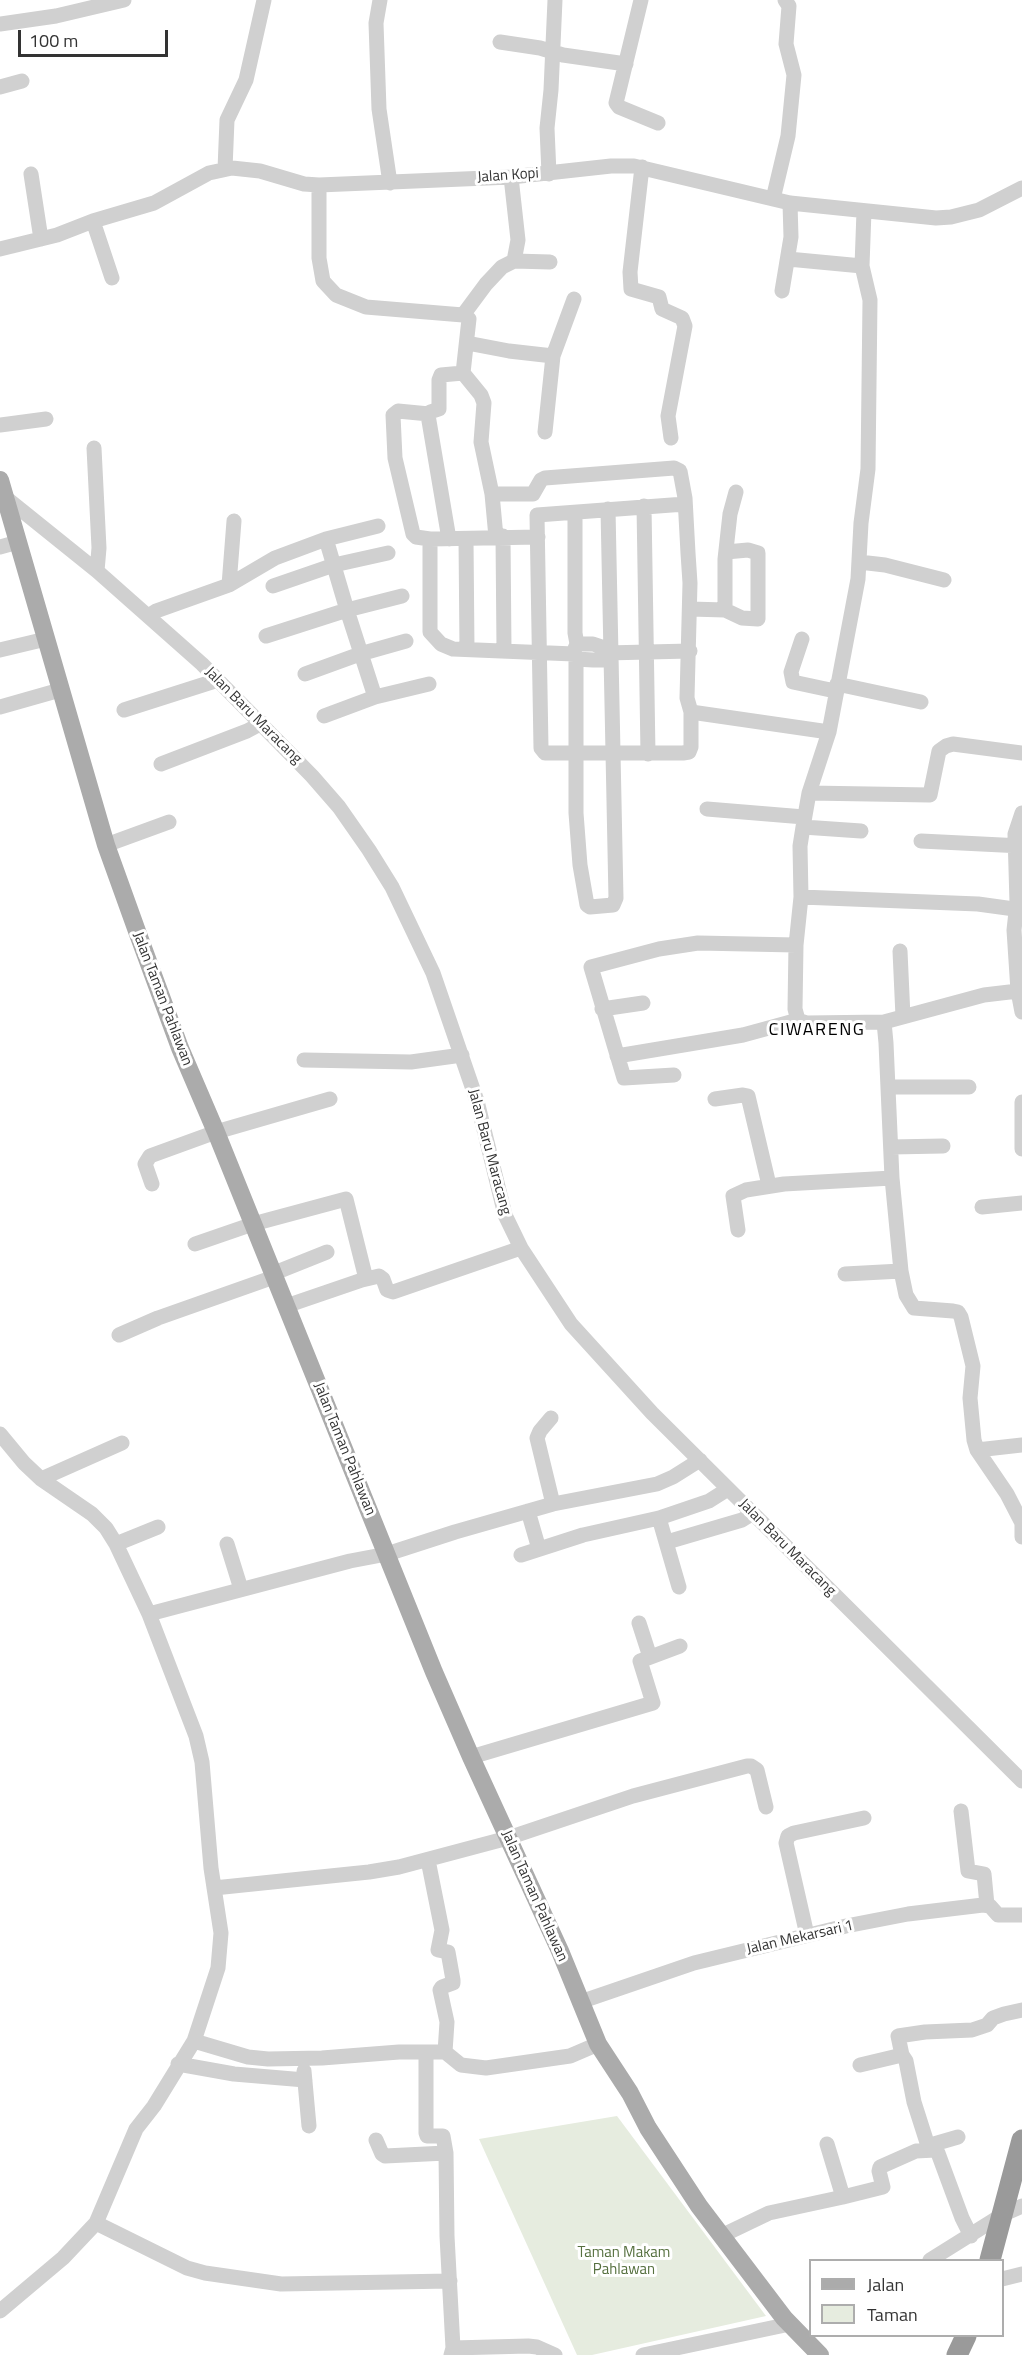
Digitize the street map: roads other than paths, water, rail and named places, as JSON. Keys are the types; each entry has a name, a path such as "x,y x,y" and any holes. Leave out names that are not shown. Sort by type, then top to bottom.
{"highway":[{"path":"990,2259 1022,2140"},
{"path":"957,2355 966,2337"}],"main road":[{"name":"Jalan Taman Pahlawan","path":"3,499 16,536 106,845 180,1048 471,1757 560,1951 598,2044 630,2094 648,2128 721,2236 801,2330 819,2355"}],"street":[{"path":"0,24 56,16 124,0"},
{"path":"225,169 226,125 246,80 264,0"},
{"path":"380,0 376,23 379,109 390,183"},
{"path":"549,174 547,128 555,0"},
{"path":"641,0 616,101 617,106 658,123"},
{"path":"773,199 788,136 794,75 786,44 789,6 785,0"},
{"path":"500,42 626,64"},
{"path":"0,87 22,81"},
{"name":"Jalan Kopi","path":"0,249 66,233 93,221 154,203 208,173 240,168 304,184 319,185 512,177 611,166 642,167 790,203 936,218 979,210 1022,188"},
{"path":"642,167 630,272 631,289 659,297 662,309 682,318 686,326 668,416 671,438"},
{"path":"31,174 41,239"},
{"path":"512,177 518,240 514,261"},
{"path":"319,185 319,258 323,281 336,295 366,307 463,315 469,319 463,373 482,395 484,403 482,449 500,537 504,649"},
{"path":"782,291 791,237 790,203"},
{"path":"798,1020 795,1009 796,945 801,897 800,846 803,822 809,793 829,732 858,579 868,469 870,300 862,266 864,211"},
{"path":"93,221 112,278"},
{"path":"788,259 862,266"},
{"path":"463,315 502,267 514,261 550,262"},
{"path":"545,432 553,356 574,299"},
{"path":"467,343 553,356"},
{"path":"463,373 441,375 439,409 429,414 395,412 393,449 413,534 420,538 430,539 538,537"},
{"path":"429,414 430,435 449,539"},
{"path":"0,425 46,419"},
{"path":"94,448 99,548 97,571"},
{"path":"492,494 532,494 541,480 545,478 674,468 680,471 685,504 690,609 687,698 691,712 689,752 545,753 541,748 536,517 538,514 685,504"},
{"path":"725,609 726,552 730,514 736,492"},
{"name":"Jalan Baru Maracang","path":"3,499 97,571 177,640 261,723 339,807 385,875 433,973 477,1101 505,1215 521,1248 571,1324 646,1406 1022,1781"},
{"path":"644,506 648,754"},
{"path":"575,513 575,753 580,865 587,905 590,907 613,905 616,901 609,653 608,509"},
{"path":"0,547 33,520"},
{"path":"229,585 234,521"},
{"path":"148,616 156,611 229,585 274,558 326,538 378,526"},
{"path":"326,538 346,610 375,697"},
{"path":"430,539 430,632 446,648 576,652 598,645 609,653"},
{"path":"466,539 468,649"},
{"path":"690,609 725,609 742,618 756,620 759,617 758,553 748,550 726,552"},
{"path":"273,586 334,565 388,553"},
{"path":"859,561 944,580"},
{"path":"266,636 346,610 402,596"},
{"path":"0,650 46,639"},
{"path":"802,639 791,672 793,682 921,702"},
{"path":"305,674 360,654 406,641"},
{"path":"609,653 690,651"},
{"path":"124,710 218,680"},
{"path":"324,716 375,697 429,684"},
{"path":"0,707 60,690"},
{"path":"691,712 829,732"},
{"path":"161,764 246,732 261,723"},
{"path":"809,793 930,795 939,752 946,747 953,744 1022,753"},
{"path":"707,809 861,831"},
{"path":"1022,813 1015,834 1018,845 1018,991 1022,1012"},
{"path":"106,845 169,822"},
{"path":"921,841 1018,845"},
{"path":"801,897 978,904 1019,909"},
{"path":"674,1075 626,1079 591,968 598,964 659,949 698,943 796,945"},
{"path":"900,951 903,1017"},
{"path":"617,1056 743,1035 798,1020 807,1023 884,1022 984,995 1018,991"},
{"path":"603,1009 643,1003"},
{"path":"884,1022 892,1178 901,1271 908,1302 914,1308 953,1311 958,1312 961,1317 973,1366 970,1398 971,1425 977,1450 1007,1494 1022,1523 1022,1537"},
{"path":"304,1060 411,1062 462,1055"},
{"path":"889,1087 969,1087"},
{"path":"715,1099 748,1096 769,1185"},
{"path":"152,1184 145,1164 150,1156 216,1132 330,1099"},
{"path":"1022,1102 1022,1149"},
{"path":"891,1147 943,1146"},
{"path":"738,1230 733,1196 753,1188 769,1185 892,1178"},
{"path":"195,1244 253,1224 346,1198 366,1279"},
{"path":"982,1207 1022,1203"},
{"path":"286,1306 366,1279 382,1276 387,1290 393,1292 521,1248"},
{"path":"119,1335 158,1317 273,1275 327,1252"},
{"path":"845,1274 901,1271"},
{"path":"551,1419 537,1438 553,1504"},
{"path":"0,1434 41,1479 92,1514 106,1528 149,1614 196,1736 202,1762 214,1888 221,1933 220,1952 213,1985 194,2041 154,2106 136,2129 96,2223 63,2258 0,2311"},
{"path":"41,1479 122,1443"},
{"path":"977,1450 1022,1445"},
{"path":"149,1614 369,1556 387,1554 553,1504 657,1484 700,1460"},
{"path":"521,1555 608,1529 659,1518 709,1501 728,1489"},
{"path":"528,1511 539,1549"},
{"path":"667,1542 731,1524 753,1514"},
{"path":"659,1518 679,1587"},
{"path":"116,1544 158,1527"},
{"path":"227,1544 241,1589"},
{"path":"639,1623 650,1657"},
{"path":"471,1757 653,1703 640,1661 680,1646"},
{"path":"214,1888 369,1872 428,1860 508,1838 633,1796 747,1766 757,1770 766,1807"},
{"path":"961,1811 967,1869 971,1873 984,1874 987,1905"},
{"path":"807,1935 786,1843 788,1836 864,1818"},
{"path":"428,1860 442,1930 438,1950 448,1952 453,1980 453,1983 442,1987 441,1990 447,2022 445,2052"},
{"name":"Jalan Mekarsari 1","path":"580,2002 694,1963 807,1935 908,1914 987,1905 998,1915 1022,1915"},
{"path":"971,2236 938,2153 928,2148 914,2102 906,2061 897,2038 926,2032 972,2030 987,2025 993,2018 1004,2013 1022,2010"},
{"path":"194,2041 248,2057 304,2059 399,2052 445,2052 461,2065 486,2068 570,2056 598,2044"},
{"path":"426,2053 426,2133 427,2136 443,2136 446,2153 452,2351 537,2347 555,2355"},
{"path":"860,2065 902,2055"},
{"path":"304,2059 309,2126"},
{"path":"178,2064 234,2074 305,2080"},
{"path":"721,2236 769,2213 882,2188 880,2167 916,2151 958,2138"},
{"path":"376,2140 385,2156 446,2153"},
{"path":"827,2144 843,2197"},
{"path":"932,2259 1002,2215 1022,2206"},
{"path":"96,2223 187,2268 205,2273 281,2284 450,2281"},
{"path":"1004,2278 1022,2274"},
{"path":"643,2355 801,2330"}],"district":[{"name":"CIWARENG","path":"817,1031"}],"park label":[{"name":"Taman Makam Pahlawan","path":"624,2262"}]}
